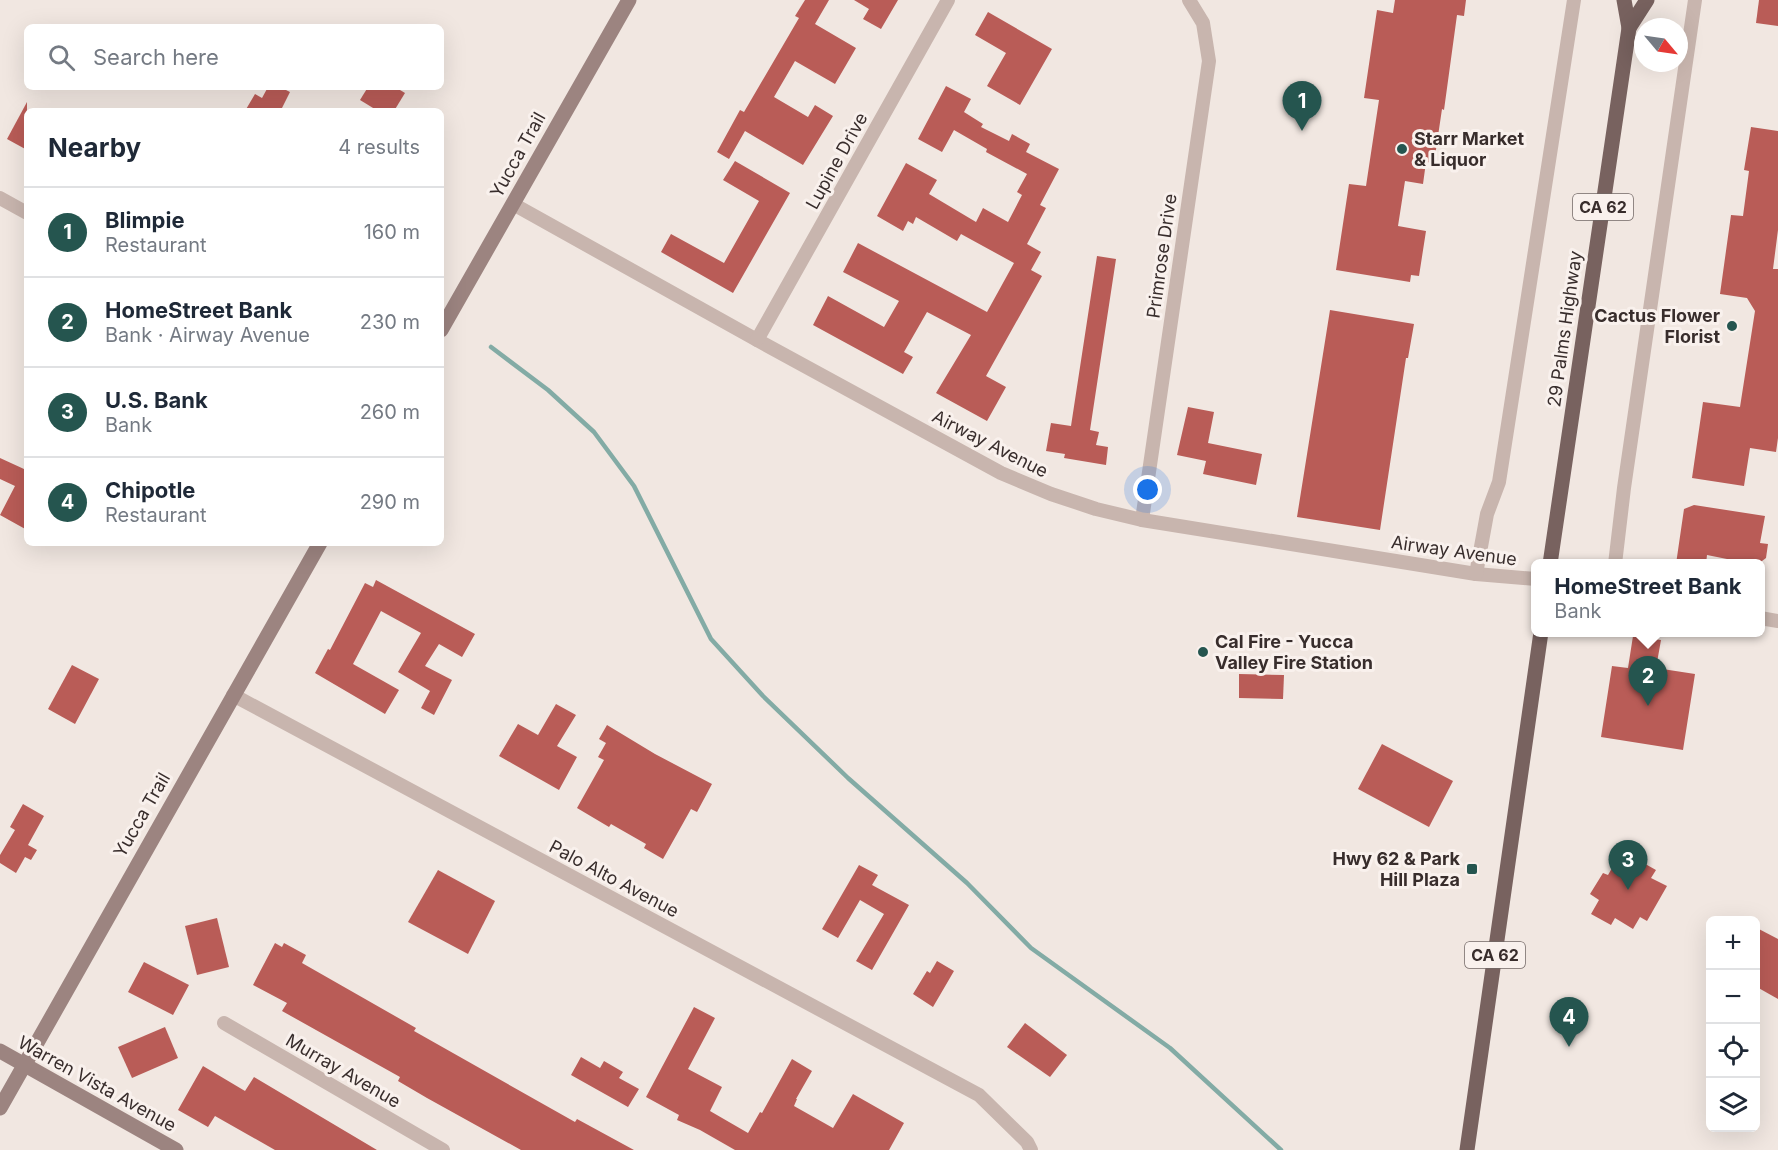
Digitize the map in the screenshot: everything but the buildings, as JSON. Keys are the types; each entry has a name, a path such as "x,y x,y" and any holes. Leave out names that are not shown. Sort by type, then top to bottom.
{"main road":[{"name":"Yucca Trail","path":"444,325 628,0"},
{"name":"29 Palms Highway","path":"1551,559 1629,28 1624,0"},
{"name":"29 Palms Highway","path":"1629,28 1647,0"},
{"name":"Yucca Trail","path":"0,1108 318,546"},
{"name":"CA 62","path":"1466,1146 1539,637"},
{"name":"Warren Vista Avenue","path":"0,1051 176,1150"}],"street":[{"name":"Lupine Drive","path":"757,340 948,0"},
{"name":"Primrose Drive","path":"1142,520 1209,61 1203,23 1189,0"},
{"path":"1476,574 1487,514 1499,482 1574,0"},
{"path":"1616,559 1623,488 1695,0"},
{"path":"0,198 24,211"},
{"name":"Airway Avenue","path":"513,204 1001,473 1092,508 1142,520 1476,574 1531,579"},
{"name":"Palo Alto Avenue","path":"233,695 979,1095 1028,1142 1031,1150"},
{"name":"Murray Avenue","path":"224,1023 443,1150"}],"waterway":[{"path":"491,347 548,390 594,432 634,486 711,639 763,696 848,778 967,883 1031,948 1170,1048 1281,1150"}],"place":[{"name":"Blimpie","path":"1302,131"},
{"name":"Starr Market & Liquor","path":"1402,149"},
{"name":"Cactus Flower Florist","path":"1732,326"},
{"name":"Cal Fire - Yucca Valley Fire Station","path":"1203,652"},
{"name":"HomeStreet Bank","path":"1648,706"},
{"name":"Hwy 62 & Park Hill Plaza","path":"1472,869"},
{"name":"U.S. Bank","path":"1628,890"},
{"name":"Chipotle","path":"1569,1047"}]}
